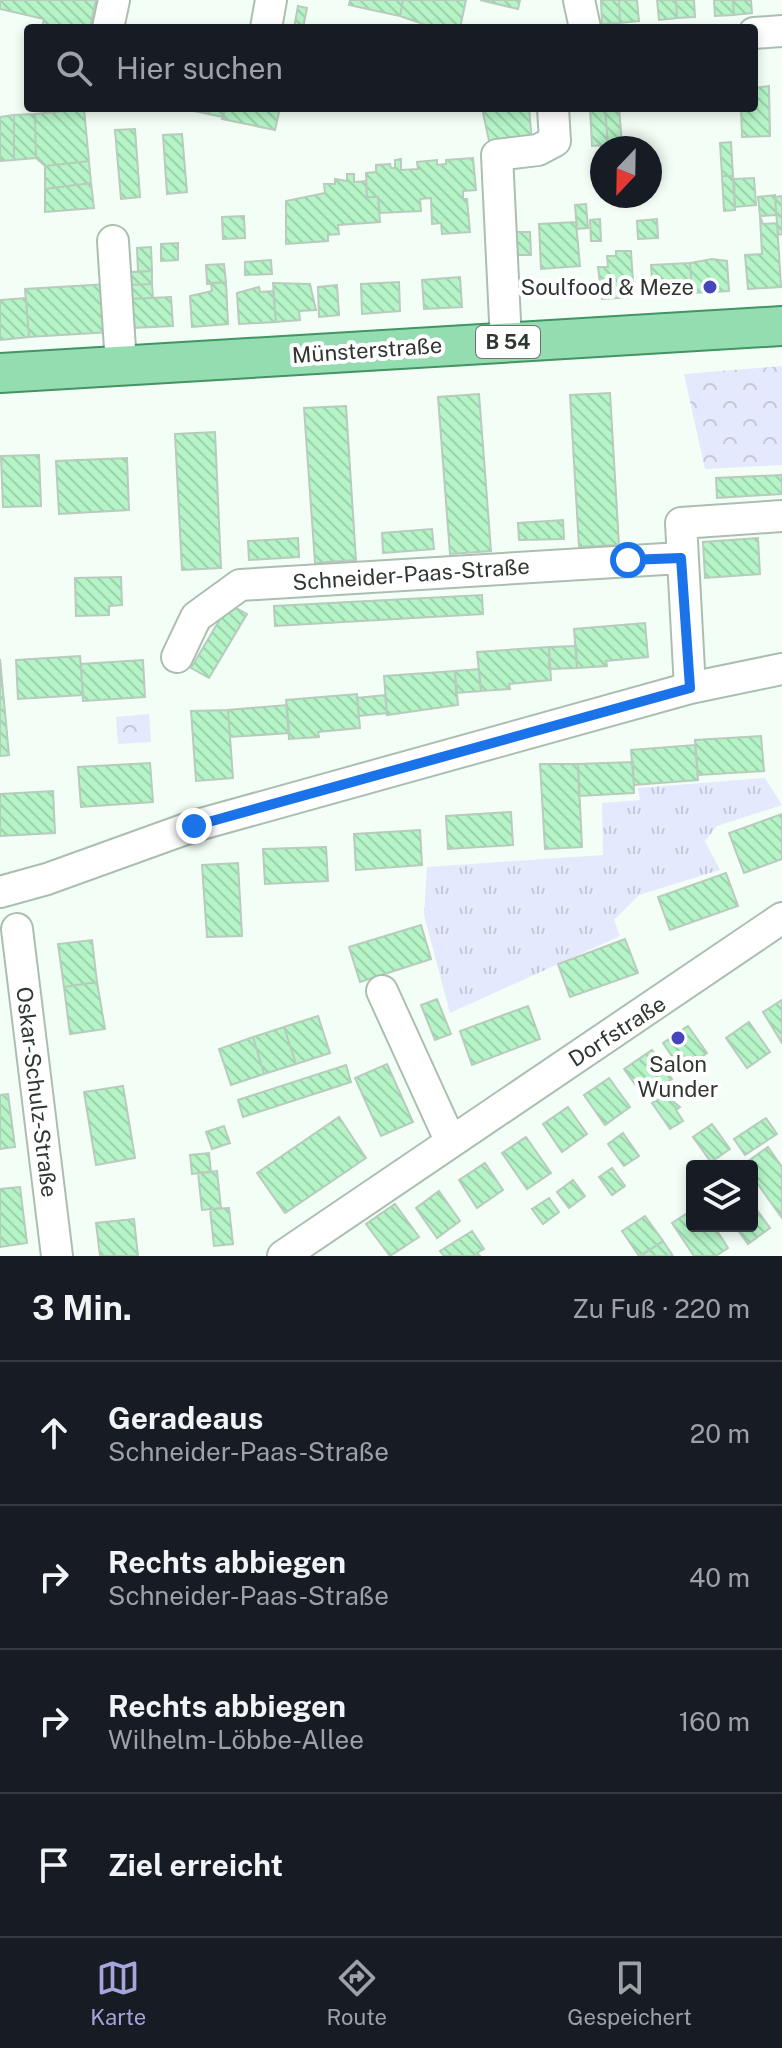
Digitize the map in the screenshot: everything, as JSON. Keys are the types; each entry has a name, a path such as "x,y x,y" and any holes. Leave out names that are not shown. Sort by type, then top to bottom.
{"main road":[{"name":"Münsterstraße","path":"0,373 782,326"}],"street":[{"path":"109,24 114,0"},
{"path":"267,24 271,0"},
{"path":"579,0 584,24"},
{"path":"758,33 782,31"},
{"path":"506,342 497,155 538,150 555,141 553,112"},
{"path":"113,241 121,364"},
{"path":"690,688 681,523 782,516"},
{"name":"Schneider-Paas-Straße","path":"177,657 196,617 240,585 681,558"},
{"path":"0,892 47,879 194,826 690,688 782,669"},
{"name":"Dorfstraße","path":"283,1256 782,918"},
{"name":"Oskar-Schulz-Straße","path":"17,929 57,1256"},
{"path":"382,991 450,1140"}],"green space":[{"path":"782,366 782,465 705,469 684,374"},
{"path":"149,714 151,742 118,744 116,717"},
{"path":"765,778 782,805 717,826 705,841 720,870 639,895 614,920 620,936 450,1013 424,915 427,867 603,855 602,803 640,800 638,788"}],"building":[{"path":"0,0 96,0 91,24 43,24 44,19 0,9"},
{"path":"350,0 403,0 400,16 349,5"},
{"path":"403,0 466,0 461,24 423,24 400,16"},
{"path":"480,0 520,0 518,9"},
{"path":"601,0 619,0 620,23 602,24"},
{"path":"619,0 637,0 639,21 620,23"},
{"path":"657,0 676,0 677,18 659,20"},
{"path":"676,0 694,0 695,17 677,18"},
{"path":"714,0 733,0 734,15 715,16"},
{"path":"733,0 751,0 752,13 734,15"},
{"path":"298,6 307,8 304,24 295,24"},
{"path":"769,86 770,136 742,137 741,112 758,112 758,87"},
{"path":"84,112 89,161 45,166 36,158 35,114"},
{"path":"199,112 224,112 223,117"},
{"path":"224,112 279,112 275,130 222,119"},
{"path":"483,112 529,112 532,141 489,141"},
{"path":"590,112 605,112 607,136 591,136"},
{"path":"605,112 619,112 621,136 607,136"},
{"path":"35,114 36,158 14,160 14,115"},
{"path":"14,115 14,160 0,161 0,117"},
{"path":"135,129 140,197 121,199 115,130"},
{"path":"182,134 187,192 167,194 163,135"},
{"path":"731,142 733,176 722,176 720,143"},
{"path":"473,158 476,190 463,191 463,199 467,199 470,232 442,234 441,223 432,224 431,198 420,199 421,211 380,213 378,197 367,197 366,173 376,172 376,165 390,164 391,168 395,168 395,160 401,159 401,170 418,169 417,162 437,160 437,165 446,164 446,160"},
{"path":"89,161 91,183 45,189 45,166"},
{"path":"347,174 354,174 354,182 366,181 367,197 378,197 380,222 338,225 339,234 328,235 328,241 286,244 286,201 325,193 324,184 335,184 335,179 347,181"},
{"path":"722,176 733,176 735,210 724,211"},
{"path":"754,178 756,205 735,207 734,179"},
{"path":"91,183 94,208 45,212 45,189"},
{"path":"775,195 776,215 760,216 758,197"},
{"path":"782,196 782,234 778,235 775,197"},
{"path":"586,204 588,228 577,229 575,205"},
{"path":"244,216 245,238 223,239 222,217"},
{"path":"760,216 763,224 777,223 781,287 748,289 745,255 762,254"},
{"path":"600,219 601,241 591,241 590,220"},
{"path":"657,219 658,238 638,239 637,221"},
{"path":"576,222 580,266 541,269 539,224"},
{"path":"516,232 530,232 531,255 518,255"},
{"path":"178,243 178,260 161,261 161,244"},
{"path":"151,247 152,271 138,272 137,248"},
{"path":"616,251 631,251 634,297 602,299 598,267 608,267 607,256 616,256"},
{"path":"712,259 727,261 729,291 692,293 690,263"},
{"path":"271,260 272,274 245,275 245,262"},
{"path":"690,263 692,293 653,296 651,265"},
{"path":"224,264 226,282 207,284 206,265"},
{"path":"152,271 152,284 130,285 129,272"},
{"path":"460,277 462,307 424,309 422,280"},
{"path":"226,282 228,324 192,327 190,296 212,291 211,283"},
{"path":"399,282 400,311 362,314 361,284"},
{"path":"273,283 310,284 316,310 299,311 300,320 276,322"},
{"path":"108,284 111,332 29,337 25,289"},
{"path":"152,284 153,298 130,299 130,285"},
{"path":"337,285 339,315 319,317 318,287"},
{"path":"259,287 260,292 273,291 276,322 239,324 237,293"},
{"path":"171,297 173,326 132,328 130,299"},
{"path":"26,298 29,337 0,340 0,300"},
{"path":"610,393 619,545 579,547 570,395"},
{"path":"479,394 491,551 450,554 438,397"},
{"path":"346,406 356,560 315,563 304,408"},
{"path":"215,432 221,568 182,570 175,434"},
{"path":"39,455 41,506 3,507 1,456"},
{"path":"127,458 129,510 59,514 56,461"},
{"path":"782,475 782,494 717,498 716,478"},
{"path":"563,520 564,539 519,540 518,523"},
{"path":"432,529 434,549 383,553 382,533"},
{"path":"298,538 299,557 249,560 248,541"},
{"path":"758,538 760,574 705,578 703,542"},
{"path":"121,577 122,605 109,606 109,615 76,616 75,578"},
{"path":"482,595 483,614 275,626 274,606"},
{"path":"229,604 247,614 209,678 191,668"},
{"path":"645,623 648,657 606,661 607,666 577,668 574,629"},
{"path":"576,646 577,668 549,669 549,647"},
{"path":"549,647 551,680 509,684 510,689 481,691 477,652"},
{"path":"80,656 83,695 18,699 16,660"},
{"path":"0,659 9,755 0,756"},
{"path":"143,660 145,697 83,701 81,664"},
{"path":"479,669 481,691 456,693 455,671"},
{"path":"455,671 458,705 387,715 384,676"},
{"path":"357,694 360,728 318,732 319,737 289,739 286,700"},
{"path":"385,695 387,713 359,716 357,698"},
{"path":"287,705 289,733 230,737 228,710"},
{"path":"228,710 233,778 196,781 191,711"},
{"path":"761,736 764,771 698,775 695,740"},
{"path":"695,745 698,780 634,785 631,750"},
{"path":"633,762 634,793 579,796 578,764"},
{"path":"150,763 153,802 81,807 78,767"},
{"path":"540,764 578,764 582,847 545,849"},
{"path":"53,791 55,833 0,836 0,794"},
{"path":"511,812 513,845 448,849 446,816"},
{"path":"782,814 782,859 744,873 729,833"},
{"path":"420,830 422,865 356,870 354,834"},
{"path":"326,847 328,881 265,884 263,849"},
{"path":"238,863 242,936 207,937 202,865"},
{"path":"726,873 738,906 670,930 658,897"},
{"path":"421,925 431,959 360,982 349,947"},
{"path":"625,939 638,973 570,997 558,964"},
{"path":"92,940 97,982 64,987 58,944"},
{"path":"97,982 105,1029 70,1034 64,987"},
{"path":"437,999 451,1034 435,1040 421,1005"},
{"path":"782,1000 782,1043 763,1012"},
{"path":"528,1006 540,1039 472,1065 460,1031"},
{"path":"318,1016 330,1053 296,1064 284,1027"},
{"path":"749,1022 770,1052 747,1068 726,1038"},
{"path":"688,1026 707,1053 682,1071 663,1043"},
{"path":"284,1027 296,1064 264,1074 253,1037"},
{"path":"253,1037 264,1074 231,1085 219,1049"},
{"path":"652,1050 672,1079 645,1098 624,1069"},
{"path":"387,1064 413,1122 381,1136 355,1078"},
{"path":"346,1065 351,1082 243,1117 238,1100"},
{"path":"609,1078 630,1107 605,1125 584,1095"},
{"path":"123,1086 135,1158 96,1165 84,1092"},
{"path":"8,1094 15,1147 0,1149 0,1095"},
{"path":"665,1095 680,1107 676,1110 683,1121 670,1129 652,1103"},
{"path":"568,1107 587,1134 562,1152 543,1124"},
{"path":"339,1117 366,1158 285,1213 257,1173"},
{"path":"766,1118 777,1134 745,1155 734,1139"},
{"path":"712,1124 730,1149 710,1160 693,1137"},
{"path":"224,1126 230,1143 212,1149 206,1132"},
{"path":"623,1133 639,1156 624,1166 608,1144"},
{"path":"526,1137 551,1173 527,1189 502,1153"},
{"path":"768,1147 782,1167 782,1218 758,1184 758,1160 750,1160"},
{"path":"209,1153 211,1172 192,1174 190,1155"},
{"path":"485,1163 503,1190 477,1208 459,1180"},
{"path":"612,1168 625,1186 612,1195 599,1177"},
{"path":"217,1171 221,1208 202,1210 198,1173"},
{"path":"573,1180 585,1196 569,1208 557,1192"},
{"path":"20,1187 27,1243 0,1247 0,1189"},
{"path":"439,1191 460,1221 437,1238 416,1208"},
{"path":"549,1198 559,1212 543,1224 532,1209"},
{"path":"395,1204 419,1237 390,1256 366,1224"},
{"path":"229,1208 233,1244 214,1246 210,1209"},
{"path":"758,1211 770,1228 748,1244 739,1232 758,1232"},
{"path":"686,1214 686,1232 718,1232 728,1248 716,1256 694,1256 672,1223"},
{"path":"645,1216 663,1241 639,1256 622,1231"},
{"path":"134,1219 138,1256 100,1256 96,1223"},
{"path":"472,1231 484,1249 477,1253 480,1256 444,1256 440,1251"},
{"path":"663,1241 673,1256 641,1256"}],"place":[{"name":"Soulfood & Meze","path":"710,287"},
{"name":"Salon Wunder","path":"678,1038"}],"route":[{"path":"194,826 690,688 681,558 628,560"}]}
